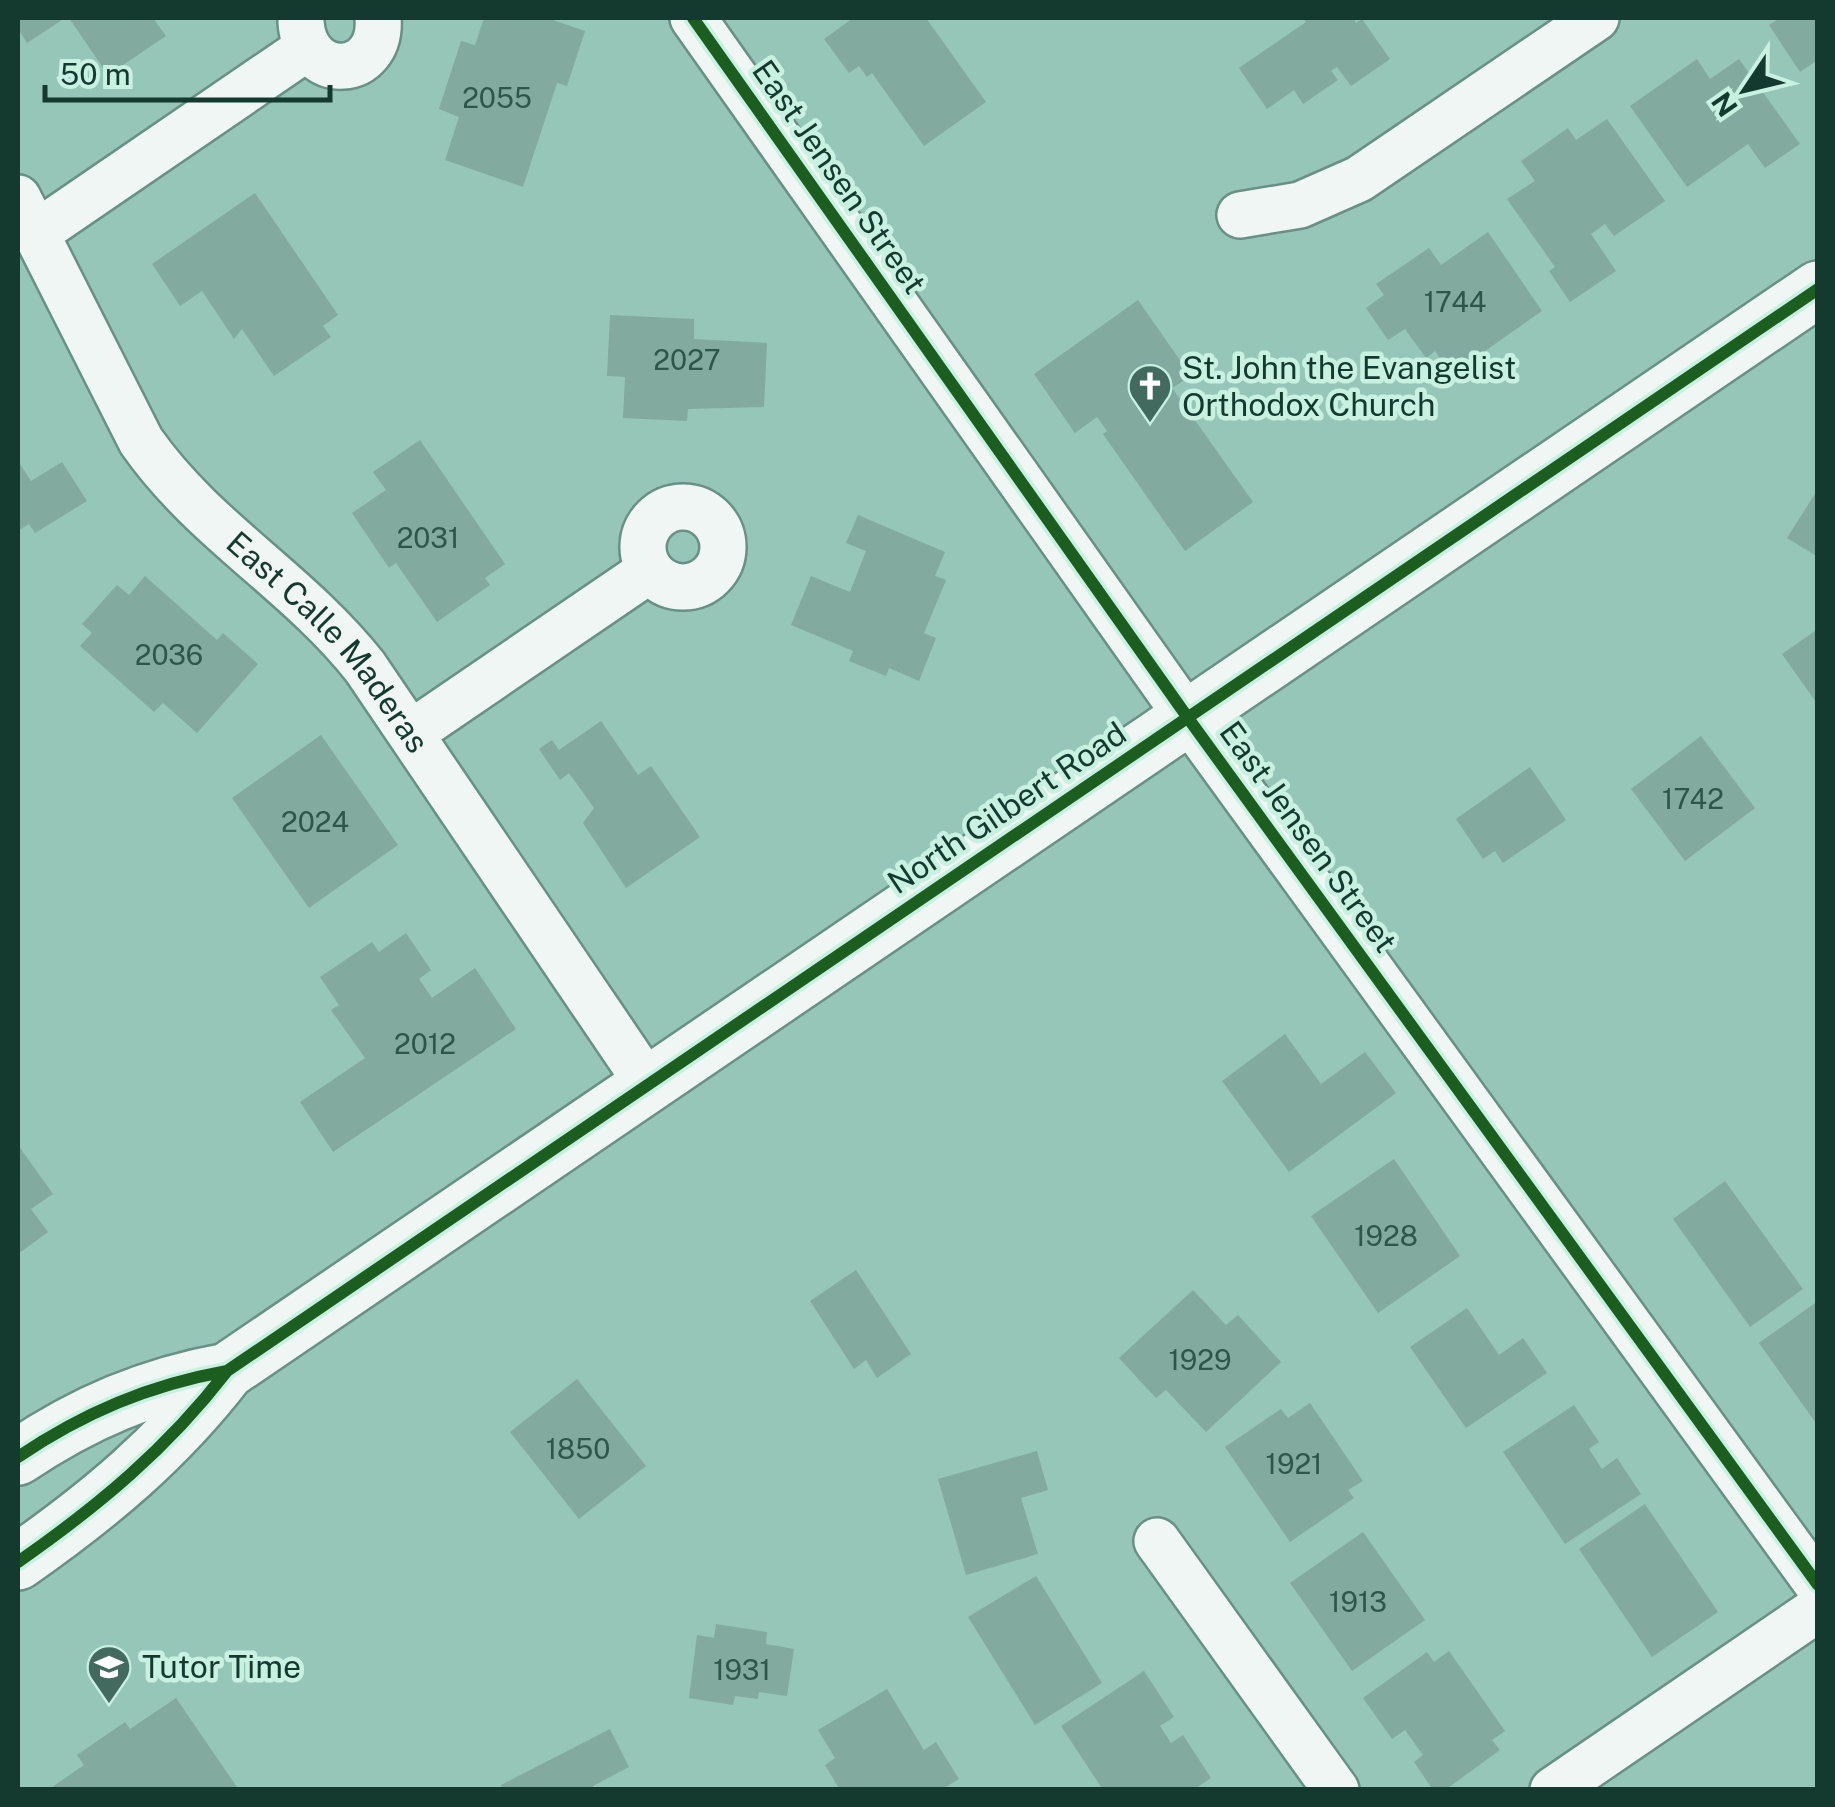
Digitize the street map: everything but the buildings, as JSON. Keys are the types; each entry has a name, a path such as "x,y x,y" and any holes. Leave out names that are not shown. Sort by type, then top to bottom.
{"main road":[{"name":"North Gilbert Road","path":"18,1562 101,1504 146,1464 227,1371 1818,289"},
{"name":"North Gilbert Road","path":"18,1457 113,1402 167,1382 227,1371"}],"street":[{"path":"26,216 304,33 315,58 337,67 361,61 376,42 378,18"},
{"name":"East Jensen Street","path":"693,18 1188,718 1818,1585"},
{"path":"1240,215 1300,206 1359,179 1596,18"},
{"name":"East Calle Maderas","path":"26,216 141,440 164,474 219,530 324,618 411,733 649,1086"},
{"path":"411,733 650,570"},
{"path":"1157,1541 1336,1790"},
{"path":"1552,1790 1818,1609"}],"cycle path":[{"path":"693,18 1188,718 1818,1585"},
{"path":"18,1562 130,1475 180,1426 227,1371 1818,289"},
{"path":"18,1457 67,1427 118,1403 171,1384 227,1371"}],"place":[{"name":"St. John the Evangelist Orthodox Church","path":"1150,424"},
{"name":"Tutor Time","path":"109,1705"}]}
